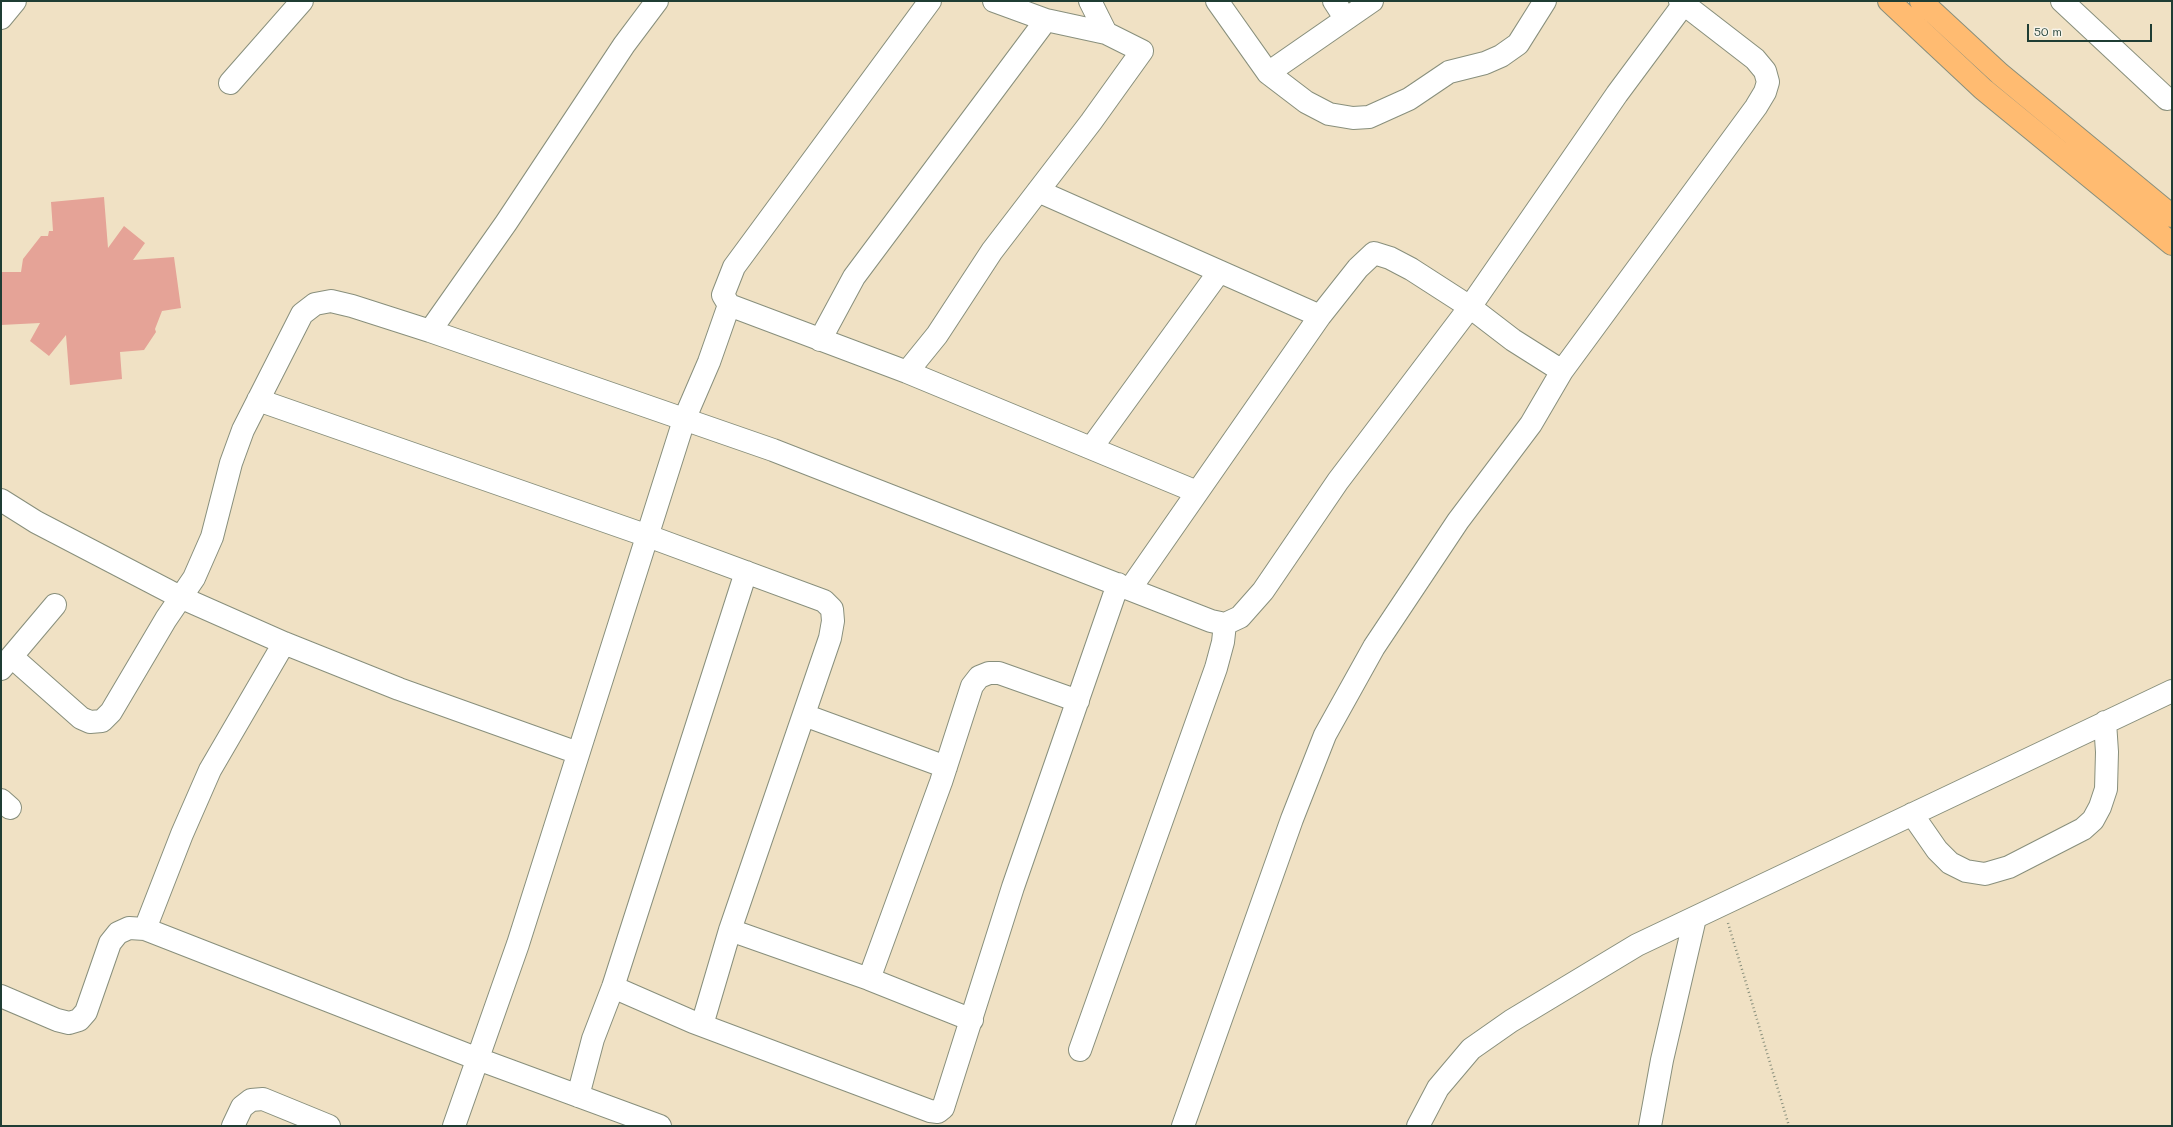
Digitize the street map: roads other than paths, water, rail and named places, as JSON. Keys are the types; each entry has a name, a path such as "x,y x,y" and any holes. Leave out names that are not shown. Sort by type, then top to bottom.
{"main road":[{"path":"1889,1 1983,89 2172,244"},
{"path":"1921,1 2000,74 2172,216"}],"street":[{"path":"1,18 15,1"},
{"path":"230,83 302,1"},
{"path":"430,331 506,223 624,45 657,1"},
{"path":"930,1 734,267 728,279 724,295 729,305 907,372 1092,447 1197,492"},
{"path":"907,372 937,335 992,251 1091,122 1142,51 1106,33 1046,20 994,1"},
{"path":"1090,1 1106,33"},
{"path":"1217,1 1268,72 1306,102 1329,114 1352,118 1369,117 1408,99 1449,72 1466,66 1485,63 1501,56 1518,44 1545,1"},
{"path":"1268,72 1340,10 1372,1"},
{"path":"2062,1 2167,99"},
{"path":"55,605 7,663 81,718 90,722 102,722 111,712 180,597 194,578 212,537 231,463 243,430 302,314 315,304 331,301 352,306 430,331 773,450 1211,621 1225,624 1240,617 1263,591 1338,481 1470,307 1617,94 1683,2 1756,59 1765,71 1768,82 1765,92 1752,113 1562,371 1531,424 1458,521 1374,647 1325,735 1292,819 1183,1126"},
{"path":"820,340 854,277 1046,20"},
{"path":"1038,191 1320,316"},
{"path":"613,987 702,1025 930,1111 938,1112 943,1108 948,1098 1013,887 1078,701 1124,586 1197,492 1320,316 1358,268 1374,253 1390,258 1411,269 1470,307 1513,340 1562,371"},
{"path":"1092,447 1219,272"},
{"path":"454,1126 518,944 684,420 709,362 729,305"},
{"path":"258,400 648,536 824,601 832,609 833,621 830,638 730,930 702,1025"},
{"path":"1,500 36,522 180,597 284,643 399,689 578,753"},
{"path":"578,1096 593,1039 613,987 746,572"},
{"path":"1080,1050 1216,668 1223,642 1225,624"},
{"path":"145,929 182,834 210,770 284,643"},
{"path":"869,979 946,767 972,686 979,677 989,673 999,673 1078,701"},
{"path":"1418,1126 1438,1088 1471,1049 1511,1021 1571,983 1637,945 1722,906 2172,690"},
{"path":"804,715 946,767"},
{"path":"1912,814 1937,850 1950,863 1966,872 1985,874 2009,867 2083,829 2093,820 2100,807 2106,789 2108,752 2105,722"},
{"path":"1650,1126 1662,1060 1695,918"},
{"path":"1,996 57,1020 69,1023 79,1020 86,1012 110,943 118,933 129,928 145,929 478,1058 660,1126"},
{"path":"730,930 869,979 972,1020"},
{"path":"233,1126 242,1107 251,1100 263,1099 329,1126"}]}
